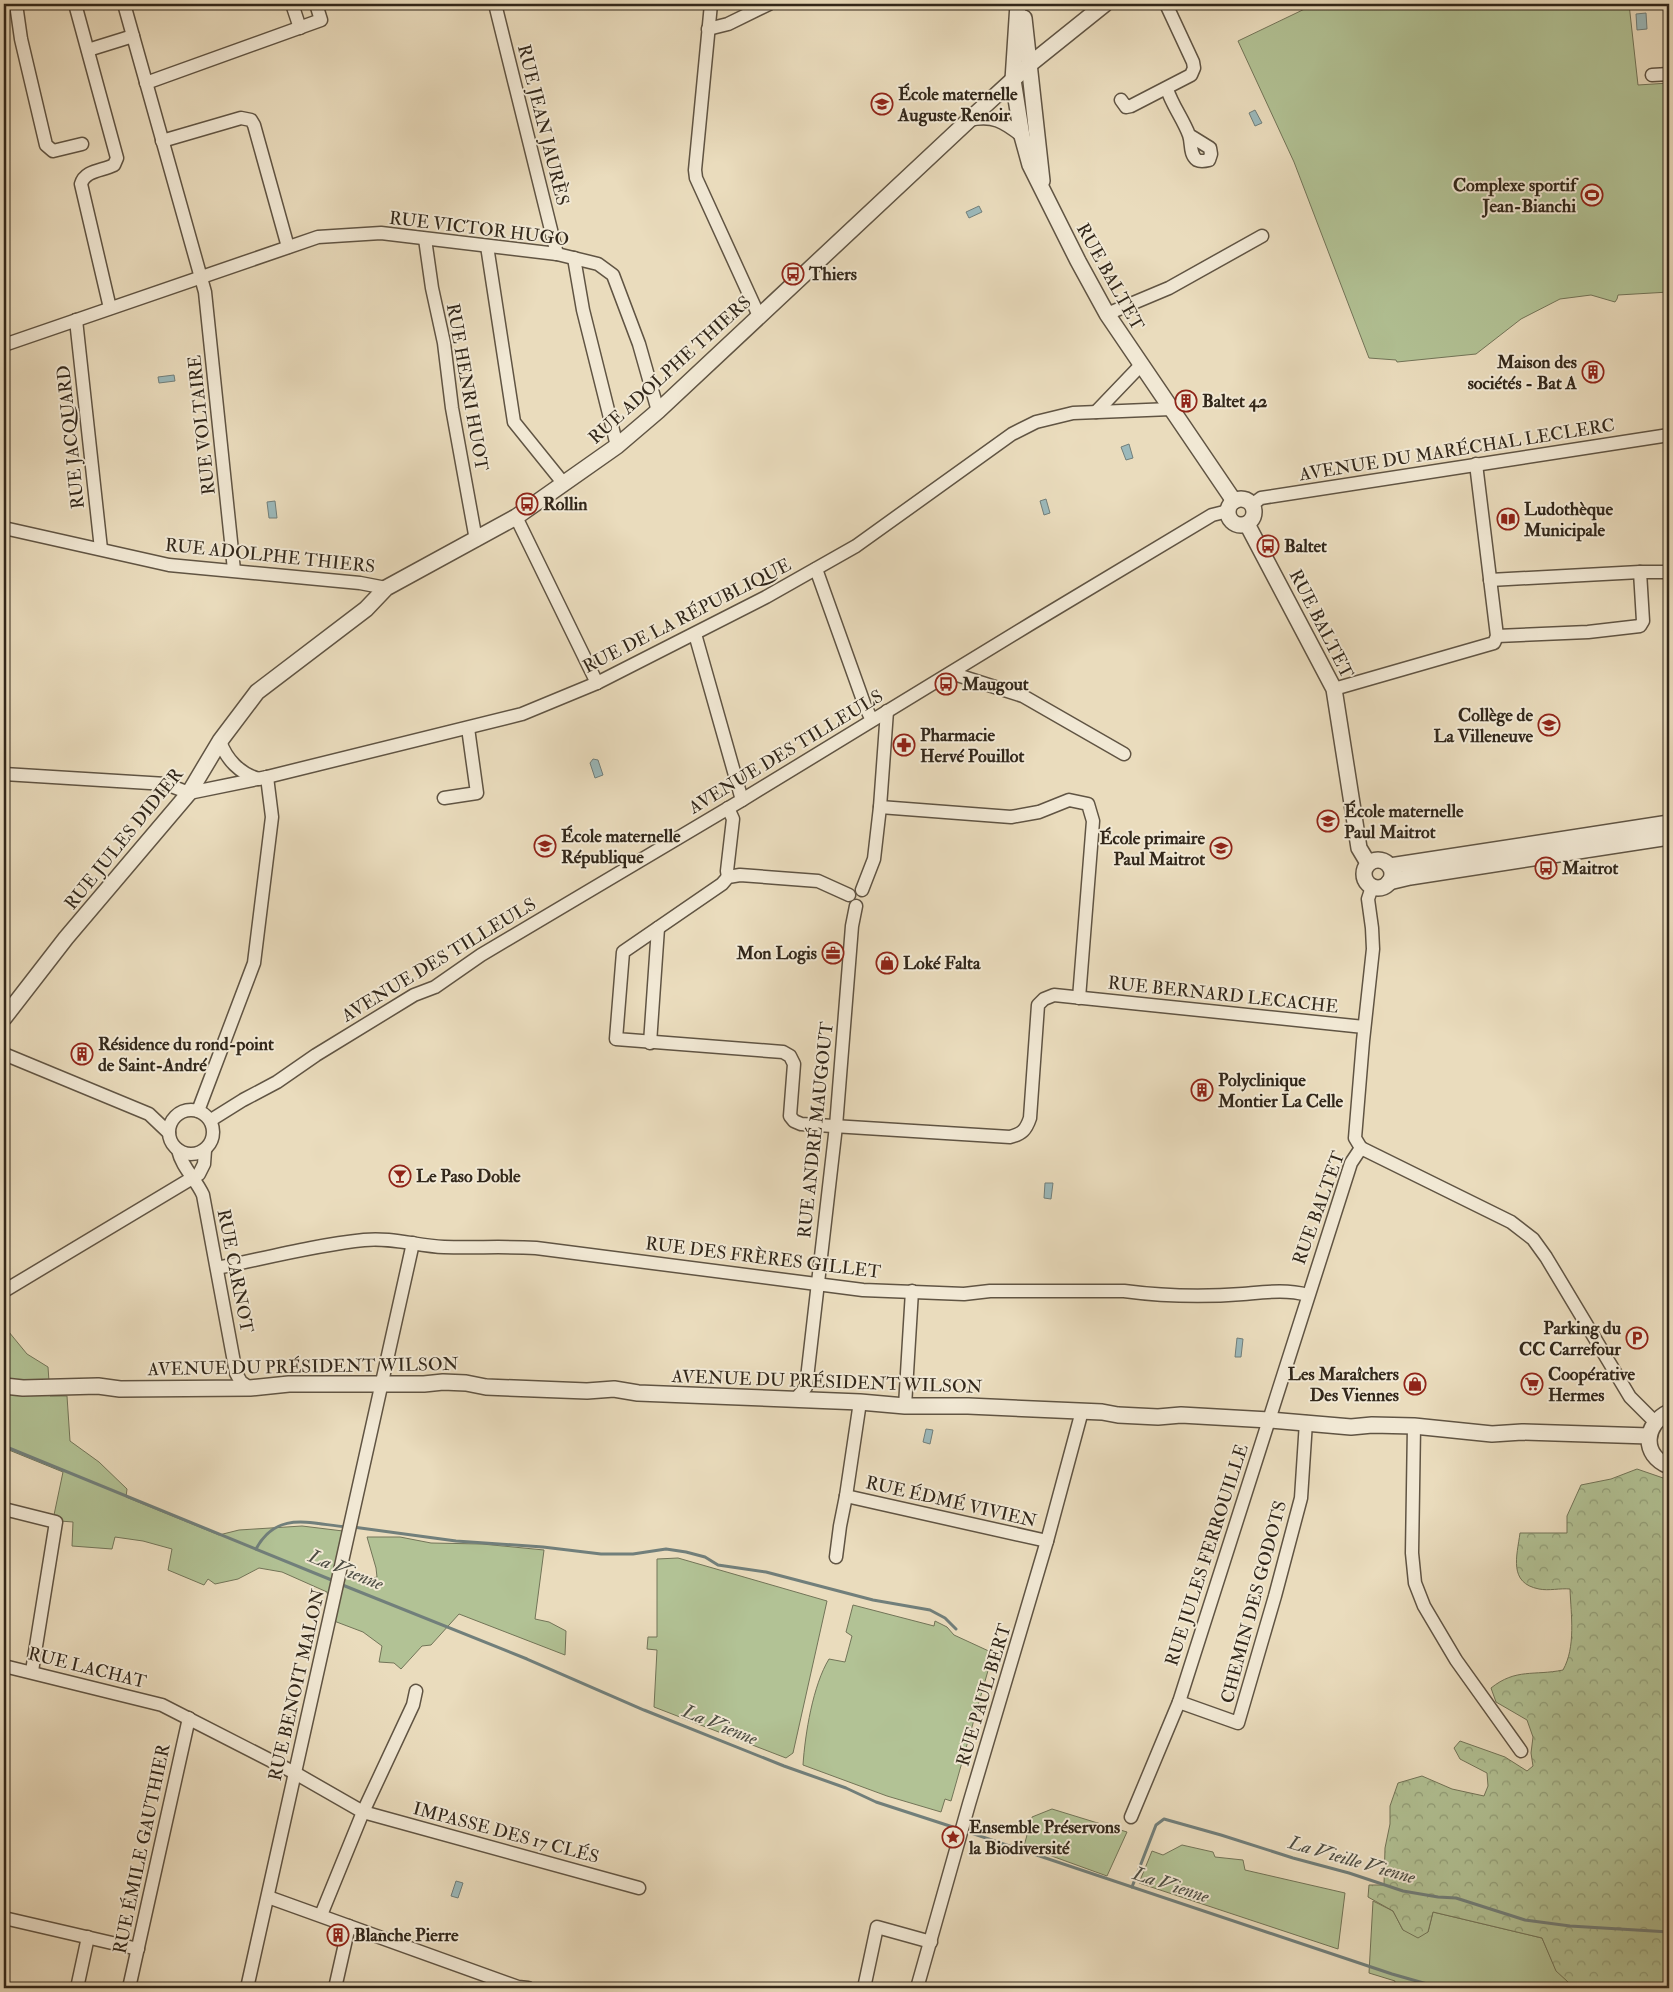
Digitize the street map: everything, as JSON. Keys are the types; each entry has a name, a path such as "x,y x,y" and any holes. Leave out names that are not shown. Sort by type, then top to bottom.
{"street":[{"path":"16,4 21,40 46,145 53,151 82,144"},
{"path":"75,4 117,158 114,166 88,174 83,177 81,184 110,308"},
{"name":"RUE VOLTAIRE","path":"124,4 205,292 234,570"},
{"path":"292,4 300,28"},
{"path":"146,83 321,20 316,4"},
{"name":"RUE JEAN JAURÈS","path":"496,4 557,254"},
{"path":"711,4 695,170 696,178 759,316"},
{"path":"708,28 728,24 769,4"},
{"name":"RUE BALTET","path":"1018,4 1013,80 1022,136 1030,165 1107,314 1171,409 1231,506"},
{"name":"RUE BALTET","path":"1022,4 1044,193"},
{"name":"RUE ADOLPHE THIERS","path":"4,528 169,565 360,583 386,588 516,517 617,446 658,411 1029,65 1105,4"},
{"path":"1120,100 1126,107 1131,106 1191,75 1194,68 1166,4"},
{"path":"88,50 132,36"},
{"path":"1652,75 1669,74"},
{"path":"1167,89 1172,103 1189,135"},
{"path":"969,120 983,117 998,120 1010,126 1022,136"},
{"path":"162,141 241,118 251,120 288,247"},
{"name":"RUE VICTOR HUGO","path":"4,345 318,237 381,233 557,254 598,264 613,275 638,344 658,411"},
{"path":"1107,314 1169,288 1262,236"},
{"name":"RUE HENRI HUOT","path":"425,239 432,288 444,343 452,408 476,540"},
{"path":"487,246 514,422 564,484"},
{"path":"574,258 583,310 617,446"},
{"name":"RUE JACQUARD","path":"76,320 101,549"},
{"path":"1096,412 1141,365"},
{"name":"RUE DE LA RÉPUBLIQUE","path":"189,793 263,778 522,714 597,683 696,634 816,569 856,546 1012,434 1036,422 1072,413 1171,409"},
{"name":"AVENUE DU MARÉCHAL LECLERC","path":"1257,501 1476,464 1669,435"},
{"path":"1334,689 1486,646 1494,642 1497,636 1476,464"},
{"path":"1242,498 1257,501 1254,518 1247,524 1242,525 1230,520 1231,506 1242,498"},
{"name":"AVENUE DES TILLEULS","path":"210,1120 277,1082 316,1055 414,995 435,987 481,955 742,800 1212,515 1231,506"},
{"path":"516,517 597,683"},
{"name":"RUE BALTET","path":"1247,524 1334,689 1359,848 1368,863"},
{"path":"816,569 865,706 872,720"},
{"path":"1497,636 1588,632 1640,626 1643,621 1640,572"},
{"path":"1490,580 1669,572"},
{"name":"RUE JULES DIDIER","path":"4,1018 68,937 189,793 220,741 257,692 366,609 386,588"},
{"path":"696,634 742,800"},
{"path":"951,673 1023,696 1124,754"},
{"path":"887,711 880,808 1011,817 1039,812 1070,800 1088,804 1093,820 1079,998"},
{"path":"444,798 477,792 468,728"},
{"path":"198,1110 254,963 272,817 263,778 242,772 225,755 220,741"},
{"path":"4,774 166,784 189,793"},
{"path":"728,808 734,819 727,871 728,877"},
{"name":"RUE ANDRÉ MAUGOUT","path":"806,1387 836,1126 853,900 861,905 865,901 865,894 862,890 874,859 880,808"},
{"path":"1390,866 1669,823"},
{"path":"1389,882 1392,874 1390,866 1386,862 1377,860 1368,863 1364,876 1365,880 1372,887 1382,888 1389,882 1410,877 1669,837"},
{"path":"836,1126 801,1124 794,1121 790,1116 794,1064 790,1056 782,1052 616,1040 623,952 722,884 728,877 740,875 818,881 853,900"},
{"name":"RUE BALTET","path":"1269,1420 1352,1163 1361,1148 1355,1138 1364,1027 1373,949 1368,899 1372,887"},
{"path":"650,1043 658,928"},
{"name":"RUE BERNARD LECACHE","path":"836,1126 1010,1137 1020,1134 1026,1129 1030,1118 1038,1005 1044,999 1054,996 1364,1027"},
{"path":"4,1054 149,1114 169,1133"},
{"path":"184,1110 198,1110 210,1120 214,1131 213,1136 204,1150 194,1154 178,1150 172,1143 169,1133 171,1122 184,1110"},
{"path":"149,1114 178,1114"},
{"path":"1361,1148 1511,1222 1533,1240 1546,1258 1630,1397 1655,1422"},
{"name":"RUE CARNOT","path":"178,1150 180,1159 203,1195 236,1372"},
{"path":"4,1291 192,1178 202,1169 205,1158 204,1150"},
{"name":"RUE DES FRÈRES GILLET","path":"217,1268 366,1240 443,1247 507,1246 536,1248 863,1290 964,1294 990,1291 1124,1291 1146,1294 1229,1294 1292,1291 1308,1295"},
{"name":"RUE BENOIT MALON","path":"247,1988 413,1243"},
{"path":"905,1406 912,1291"},
{"path":"236,1372 241,1382 250,1388"},
{"path":"228,1388 236,1378 236,1372"},
{"name":"AVENUE DU PRÉSIDENT WILSON","path":"4,1386 23,1388 98,1386 120,1389 250,1388 289,1384 424,1384 443,1382 486,1387 587,1391 614,1389 638,1393 817,1402 860,1402 905,1406 968,1406 1082,1411 1158,1417 1181,1415 1306,1422 1351,1427 1372,1425 1414,1426 1492,1434 1522,1432 1649,1436"},
{"path":"795,1400 806,1387 817,1402"},
{"path":"836,1557 860,1402"},
{"name":"RUE PAUL BERT","path":"917,1988 1047,1541 1082,1411"},
{"path":"1669,1412 1655,1422 1649,1436 1652,1451 1656,1458 1669,1466"},
{"name":"RUE JULES FERROUILLE","path":"1179,1702 1269,1420"},
{"name":"CHEMIN DES GODOTS","path":"1179,1702 1238,1723 1268,1624 1301,1498 1306,1422"},
{"path":"1414,1426 1412,1553 1415,1583 1424,1606 1456,1660 1521,1751"},
{"name":"RUE ÉDMÉ VIVIEN","path":"846,1496 1047,1541"},
{"path":"4,1509 56,1522 32,1671"},
{"name":"RUE LACHAT","path":"4,1666 32,1671 162,1705 295,1773"},
{"path":"321,1915 363,1812 412,1705 416,1691"},
{"path":"1131,1817 1179,1702"},
{"name":"RUE ÉMILE GAUTHIER","path":"129,1988 189,1718"},
{"name":"IMPASSE DES 17 CLÉS","path":"295,1773 363,1812 639,1888"},
{"path":"268,1897 522,1988"},
{"path":"4,1918 138,1949"},
{"path":"335,1988 349,1926"},
{"path":"864,1988 877,1926 931,1942"},
{"path":"77,1988 88,1937"}],"green space":[{"path":"1313,4 1629,4 1638,85 1669,83 1669,292 1618,295 1615,302 1591,295 1560,299 1521,319 1476,354 1397,362 1396,360 1369,358 1294,162 1238,41"},
{"path":"4,1326 27,1354 48,1367 50,1396 67,1396 70,1441 99,1462 127,1489 126,1497 219,1535 239,1530 302,1526 343,1531 335,1572 361,1581 377,1577 367,1537 400,1537 431,1543 482,1544 544,1550 535,1619 549,1622 566,1631 565,1655 459,1614 431,1645 422,1646 401,1669 394,1663 379,1662 382,1646 363,1632 334,1621 327,1592 282,1572 259,1568 238,1579 215,1584 208,1579 204,1585 168,1570 172,1549 143,1541 115,1537 112,1549 72,1546 73,1522 60,1521 54,1515 63,1472 4,1448"},
{"path":"1637,1469 1669,1480 1669,1988 1568,1988 1568,1982 1556,1971 1542,1938 1433,1912 1428,1932 1418,1938 1403,1930 1393,1911 1368,1897 1369,1885 1384,1885 1385,1848 1390,1824 1390,1806 1398,1783 1422,1776 1452,1789 1484,1796 1488,1786 1487,1773 1460,1759 1454,1748 1460,1741 1505,1757 1527,1771 1533,1766 1531,1753 1533,1737 1527,1720 1496,1702 1491,1688 1517,1675 1563,1670 1570,1651 1572,1631 1570,1589 1539,1589 1529,1586 1523,1581 1517,1567 1520,1533 1567,1533 1567,1516 1581,1485 1611,1479"},
{"path":"678,1558 827,1601 793,1753 786,1758 654,1707 657,1650 647,1649 648,1637 657,1637 657,1559"},
{"path":"853,1605 934,1626 935,1621 947,1627 954,1635 993,1653 951,1801 945,1799 941,1812 887,1796 803,1765 808,1725 818,1682 829,1659 845,1662 852,1636 846,1632"},
{"path":"1052,1809 1127,1832 1107,1876 1024,1846 1032,1817"},
{"path":"1182,1845 1213,1852 1215,1857 1243,1860 1245,1870 1345,1893 1338,1949 1139,1883 1152,1851 1163,1855"},
{"path":"1373,1901 1393,1911 1403,1930 1428,1932 1433,1912 1542,1938 1556,1970 1568,1982 1568,1988 1394,1988 1395,1981 1369,1973"}],"water":[{"path":"1646,13 1647,29 1637,30 1636,14"},
{"path":"1255,110 1262,123 1255,126 1249,113"},
{"path":"979,206 982,212 969,218 966,212"},
{"path":"174,375 175,381 159,383 158,377"},
{"path":"1129,444 1133,458 1126,460 1121,447"},
{"path":"1046,499 1050,513 1044,515 1040,501"},
{"path":"275,501 277,518 269,518 267,502"},
{"path":"593,759 598,760 603,775 595,778 590,763"},
{"path":"1045,1183 1053,1183 1051,1199 1044,1198"},
{"path":"1237,1338 1243,1339 1241,1357 1235,1357"},
{"path":"926,1429 933,1430 930,1444 923,1442"},
{"path":"456,1881 463,1883 458,1898 451,1896"}],"waterway":[{"name":"La Vienne","path":"4,1446 334,1581"},
{"path":"256,1549 264,1537 284,1524 307,1522 347,1527"},
{"path":"353,1527 456,1541 543,1547 601,1554 633,1554 666,1549 686,1552 705,1557 718,1565 766,1572 873,1600 930,1610 945,1618 956,1629"},
{"name":"La Vienne","path":"340,1584 527,1659 644,1710 784,1766 846,1788 876,1802 959,1829"},
{"name":"La Vieille Vienne","path":"1132,1887 1156,1825 1164,1819 1349,1873 1403,1891 1456,1898 1525,1920 1570,1926 1669,1932"},
{"name":"La Vienne","path":"965,1831 1392,1974 1441,1988"}],"place":[{"name":"École maternelle Auguste Renoir","path":"882,104"},
{"name":"Complexe sportif Jean-Bianchi","path":"1592,195"},
{"name":"Thiers","path":"793,274"},
{"name":"Maison des sociétés - Bat A","path":"1593,372"},
{"name":"Baltet 42","path":"1186,401"},
{"name":"Rollin","path":"527,504"},
{"name":"Ludothèque Municipale","path":"1508,519"},
{"name":"Baltet","path":"1268,546"},
{"name":"Maugout","path":"946,684"},
{"name":"Collège de La Villeneuve","path":"1549,725"},
{"name":"Pharmacie Hervé Pouillot","path":"904,745"},
{"name":"École maternelle Paul Maitrot","path":"1328,821"},
{"name":"École maternelle République","path":"545,846"},
{"name":"École primaire Paul Maitrot","path":"1221,848"},
{"name":"Maitrot","path":"1546,868"},
{"name":"Mon Logis","path":"833,953"},
{"name":"Loké Falta","path":"887,963"},
{"name":"Résidence du rond-point de Saint-André","path":"82,1054"},
{"name":"Polyclinique Montier La Celle","path":"1202,1090"},
{"name":"Le Paso Doble","path":"400,1176"},
{"name":"Parking du CC Carrefour","path":"1637,1338"},
{"name":"Les Maraîchers Des Viennes","path":"1415,1384"},
{"name":"Coopérative Hermes","path":"1532,1384"},
{"name":"Ensemble Préservons la Biodiversité","path":"953,1837"},
{"name":"Blanche Pierre","path":"338,1935"}]}
